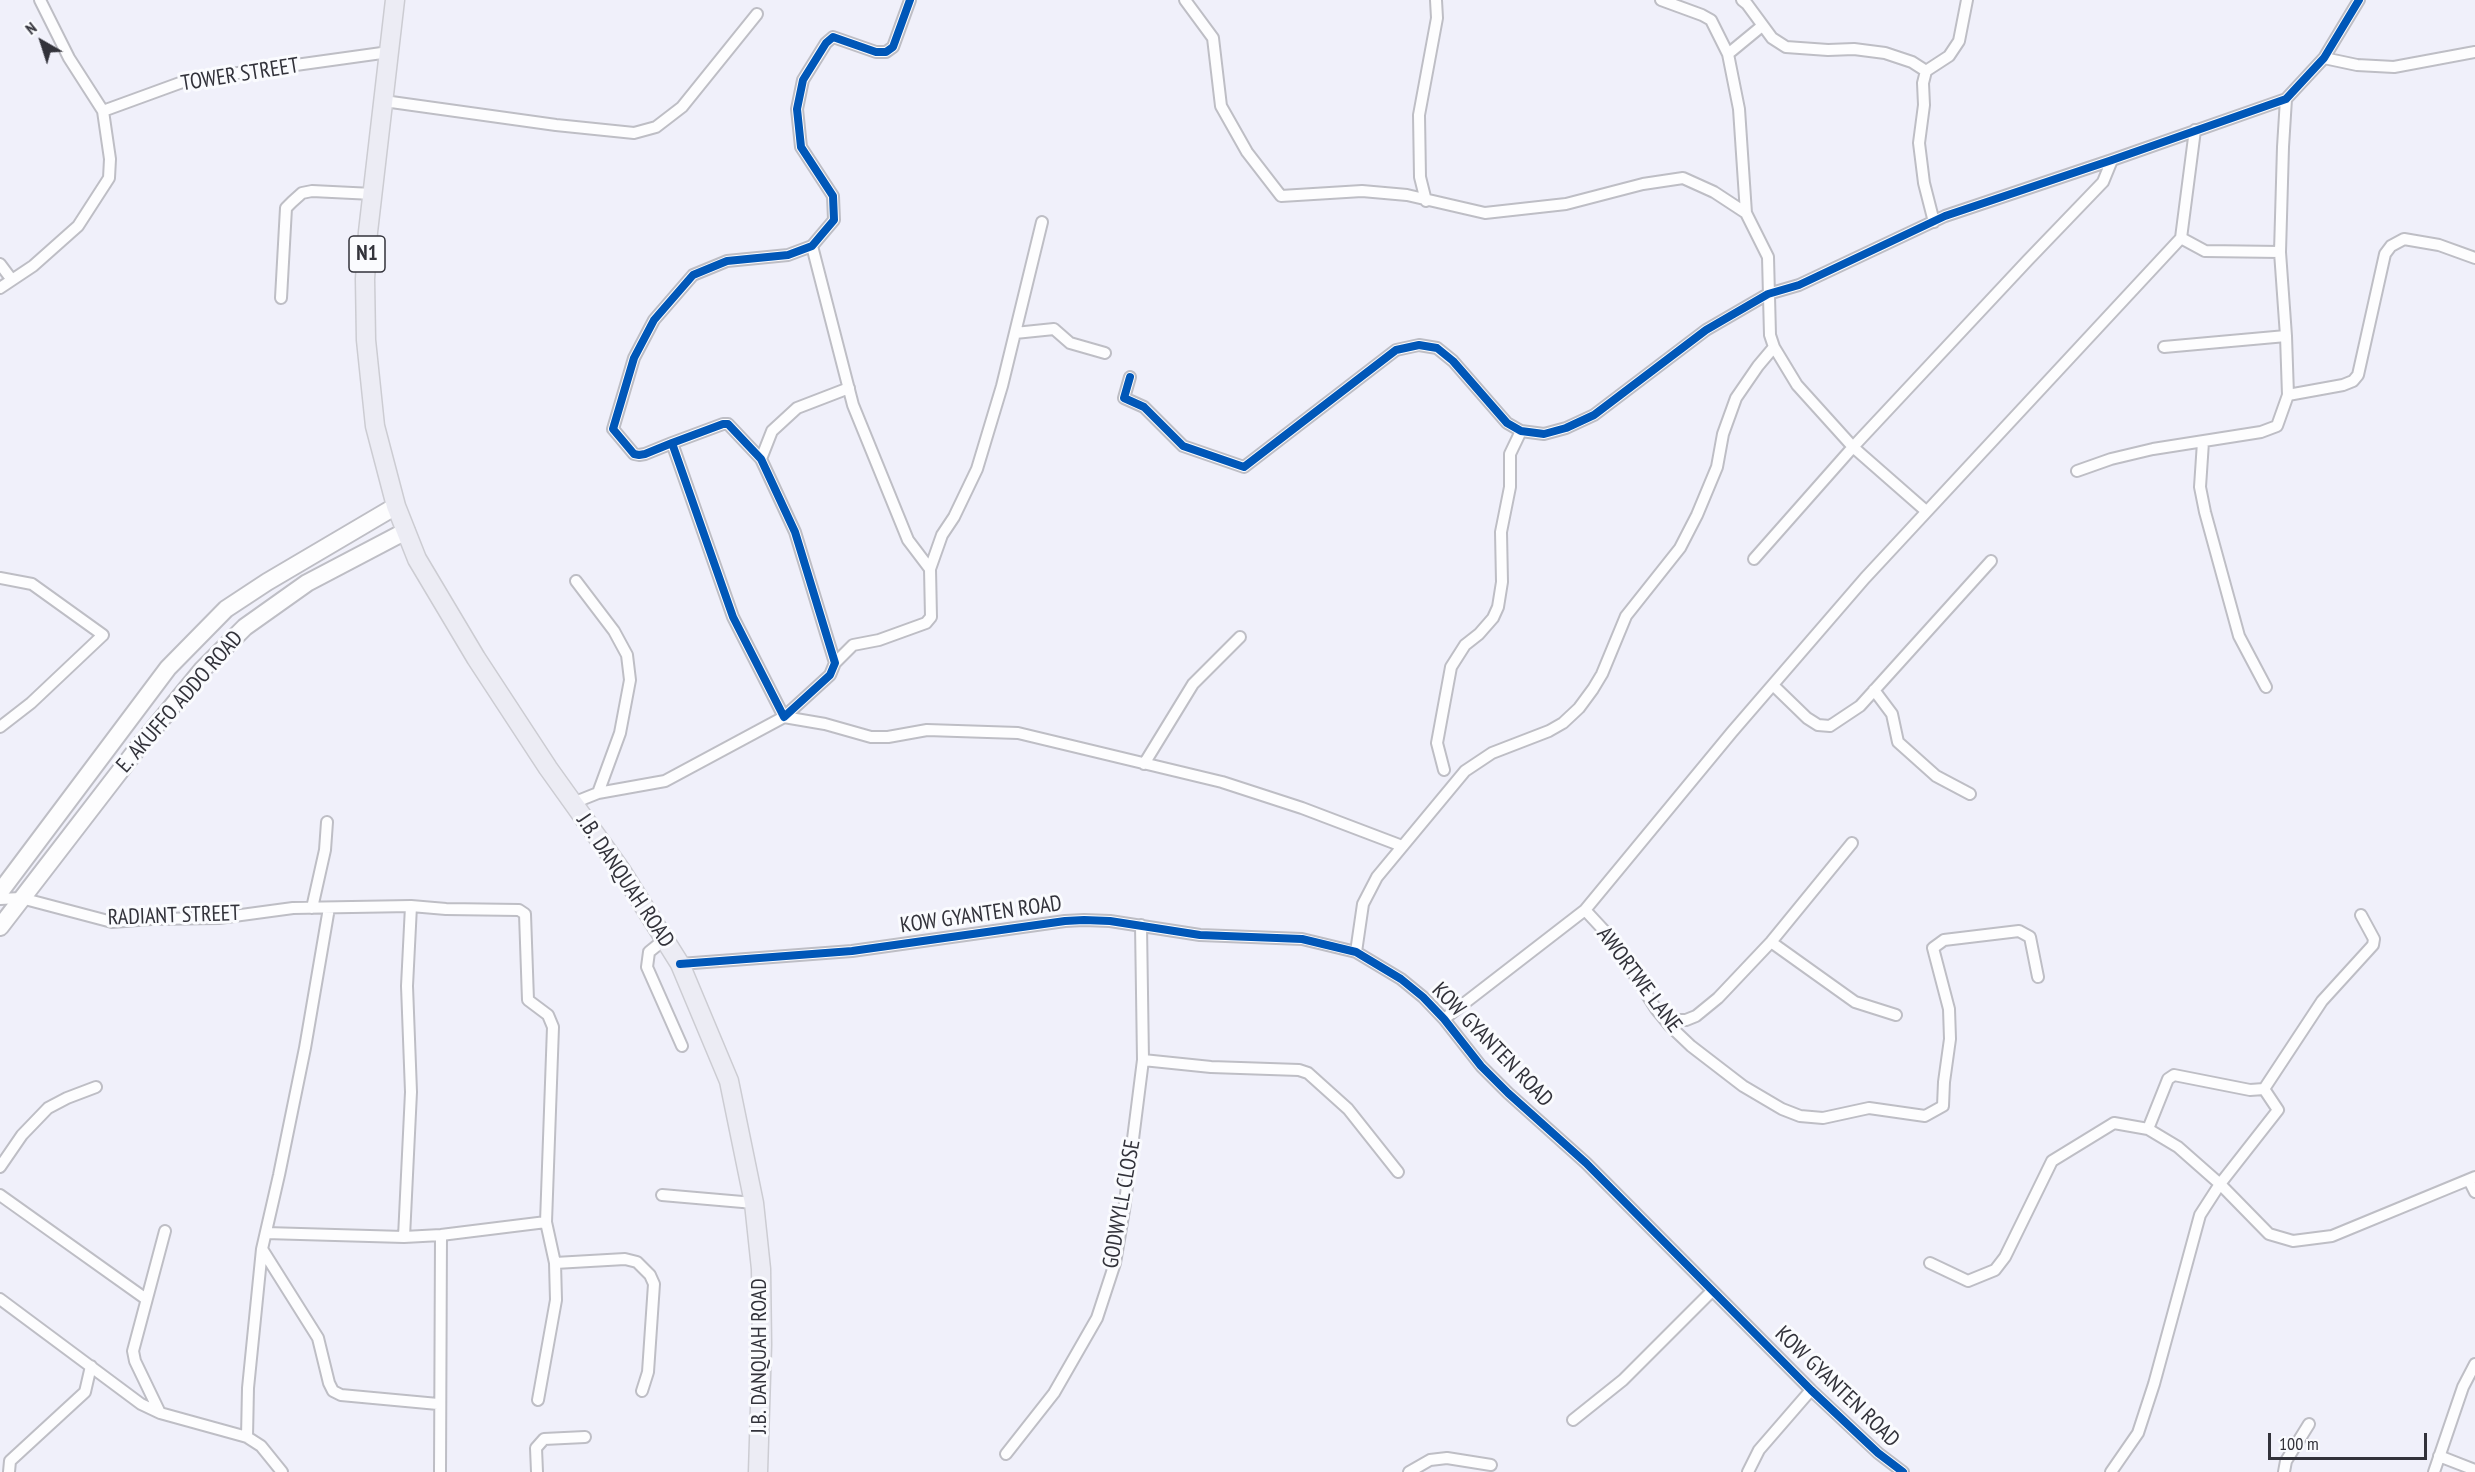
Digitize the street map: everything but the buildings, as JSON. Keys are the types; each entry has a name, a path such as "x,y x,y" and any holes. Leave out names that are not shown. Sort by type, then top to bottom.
{"highway":[{"name":"N1","path":"396,506 375,426 366,340 368,232 389,52 399,0"},
{"name":"J.B. DANQUAH ROAD","path":"396,506 417,559 452,621 573,803 621,870 680,964 729,1081 754,1203 761,1269 762,1325 758,1472"}],"main road":[{"name":"E. AKUFFO ADDO ROAD","path":"0,892 168,668 226,609 267,582 396,506"},
{"name":"E. AKUFFO ADDO ROAD","path":"0,927 94,803 202,670 245,627 307,583 406,531"}],"street":[{"path":"0,288 33,266 78,226 109,178 110,159 103,111 69,58 40,0"},
{"path":"835,663 795,532 761,459 728,424 639,455 634,454 613,429 634,358 654,320 693,275 727,261 788,255 812,246 834,220 833,196 801,147 797,109 803,80 826,43 833,37 876,52 886,52 893,47 910,0"},
{"path":"1185,0 1213,38 1221,106 1248,152 1281,196 1362,191 1407,195 1485,213 1566,204 1643,184 1683,178 1714,192 1746,213"},
{"path":"1426,201 1420,177 1419,115 1437,18 1436,0"},
{"path":"1661,0 1711,20 1728,54 1739,110 1746,213 1768,257 1770,335 1774,347 1797,385 1853,447 1926,512"},
{"path":"1742,0 1772,38 1786,47 1819,50 1854,49 1886,53 1912,62 1926,71"},
{"path":"1934,222 1924,183 1919,143 1924,105 1923,83 1926,71 1948,56 1959,41 1967,0"},
{"path":"1130,377 1124,398 1144,407 1183,446 1244,467 1396,350 1419,345 1437,348 1453,361 1507,423 1521,431 1544,434 1578,424 1594,415 1706,330 1768,294 1799,285 1934,222 2001,196 2286,99 2324,58 2359,0"},
{"path":"384,101 487,113 556,125 634,133 656,127 682,106 757,14"},
{"path":"1728,54 1762,26"},
{"name":"TOWER STREET","path":"103,111 188,80 389,52"},
{"path":"2324,58 2357,65 2394,67 2475,52"},
{"path":"2077,471 2111,459 2142,452 2261,432 2277,426 2288,395 2280,252 2286,99"},
{"path":"1444,1019 1585,910 1732,732 1865,578 2181,238 2195,130"},
{"path":"1754,559 1853,447 2103,182 2112,160"},
{"path":"281,298 286,208 292,201 312,191 374,194"},
{"path":"573,803 598,793 665,781 784,717 830,675 835,663 853,645 879,640 926,623 931,617 930,569 942,535 954,517 977,469 1015,333 1042,222"},
{"path":"2181,238 2205,250 2280,252"},
{"path":"2288,395 2343,385 2353,381 2358,375 2385,254 2391,246 2404,239 2439,245 2475,258"},
{"path":"812,246 853,405 908,540 930,569"},
{"path":"0,264 12,280"},
{"path":"1015,333 1054,329 1070,343 1105,353"},
{"path":"2164,347 2286,336"},
{"path":"1356,952 1363,904 1377,877 1465,771 1492,753 1549,731 1563,723 1579,708 1593,689 1626,616 1680,548 1717,467 1723,434 1736,398 1774,347"},
{"path":"761,459 772,431 797,408 849,387"},
{"path":"1443,770 1437,743 1451,667 1465,645 1493,618 1498,607 1502,582 1501,532 1510,487 1510,454 1521,431"},
{"path":"2203,442 2200,487 2205,512 2239,636 2266,687"},
{"path":"672,443 733,617 784,717"},
{"path":"1774,686 1807,718 1818,725 1830,726 1860,706 1991,561"},
{"path":"0,578 32,584 103,635 31,703 0,727"},
{"path":"576,581 614,631 627,654 630,680 620,733 598,793"},
{"path":"1144,764 1193,684 1240,637"},
{"path":"1874,690 1892,714 1898,742 1936,776 1970,794"},
{"path":"784,717 825,724 871,737 888,737 927,730 1018,733 1234,786 1302,808 1402,846"},
{"path":"312,908 325,850 327,822"},
{"path":"1663,1017 1686,1020 1696,1016 1718,998 1771,942 1852,843"},
{"name":"RADIANT STREET","path":"0,899 21,898 112,922 219,918 312,908 411,906 519,910 525,914 528,1000 548,1015 553,1027 546,1222"},
{"path":"404,1237 411,1092 407,986 411,906"},
{"path":"247,1437 248,1388 262,1249 304,1048 329,908"},
{"name":"AWORTWE LANE","path":"1585,910 1611,938 1663,1017 1691,1046 1743,1086 1782,1109 1800,1116 1823,1119 1869,1108 1925,1116 1943,1106 1950,1039 1949,1009 1933,948 1944,940 2019,931 2030,937 2038,976"},
{"path":"2264,1089 2322,1001 2373,945 2374,939 2361,915"},
{"name":"KOW GYANTEN ROAD","path":"680,964 852,951 1065,921 1110,921 1200,935 1302,939 1356,952 1401,979 1444,1019 1495,1079 1586,1163 1811,1390 1878,1453 1903,1472"},
{"name":"GODWYLL CLOSE","path":"1006,1454 1054,1393 1097,1318 1116,1252 1143,1060 1142,925"},
{"path":"665,939 649,952 647,967 682,1046"},
{"path":"1771,942 1855,1002 1896,1016"},
{"path":"1143,1060 1286,1069 1308,1073 1348,1109 1398,1172"},
{"path":"2148,1129 2168,1079 2174,1074 2250,1090 2264,1089"},
{"path":"0,1167 22,1135 48,1108 96,1087"},
{"path":"2111,1472 2138,1433 2154,1384 2200,1215 2220,1184 2278,1110 2264,1089"},
{"path":"1930,1263 1968,1281 1995,1270 2005,1257 2052,1161 2114,1123 2148,1129 2178,1147 2220,1184 2269,1234 2293,1241 2332,1236 2472,1179 2475,1192"},
{"path":"662,1195 754,1203"},
{"path":"0,1196 146,1299"},
{"path":"266,1233 404,1237 441,1235 546,1222 555,1263 556,1300 538,1400"},
{"path":"160,1413 135,1361 133,1351 165,1231"},
{"path":"440,1472 438,1404 441,1235"},
{"path":"262,1249 318,1338 329,1383 333,1390 341,1395 438,1404"},
{"path":"555,1263 625,1259 637,1262 650,1275 654,1284 648,1372 642,1391"},
{"path":"1573,1420 1623,1380 1712,1291"},
{"path":"1,1303 92,1366 141,1404 160,1413 247,1437 261,1446 282,1472"},
{"path":"2434,1472 2463,1387 2475,1364"},
{"path":"9,1472 10,1461 85,1392 92,1366"},
{"path":"1748,1472 1759,1450 1811,1390"},
{"path":"2284,1472 2286,1461 2308,1424"},
{"path":"537,1472 536,1448 544,1439 585,1437"},
{"path":"2439,1456 2475,1470"},
{"path":"1409,1472 1430,1460 1447,1458 1491,1465"}],"cycle path":[{"path":"672,443 733,617 784,717 830,675 835,663 795,532 761,459 728,424 723,424 639,455 634,454 613,429 634,358 654,320 693,275 727,261 788,255 812,246 834,220 833,196 801,147 797,109 803,80 826,43 833,37 876,52 886,52 893,47 910,0"},
{"path":"1130,377 1124,398 1144,407 1183,446 1244,467 1396,350 1419,345 1437,348 1453,361 1507,423 1521,431 1544,434 1566,428 1594,415 1706,330 1768,294 1799,285 1945,216 2286,99 2324,58 2359,0"},
{"path":"680,964 852,951 1084,920 1110,921 1200,935 1302,939 1356,952 1401,979 1423,997 1444,1019 1481,1066 1508,1093 1586,1163 1811,1390 1878,1453 1903,1472"}]}
